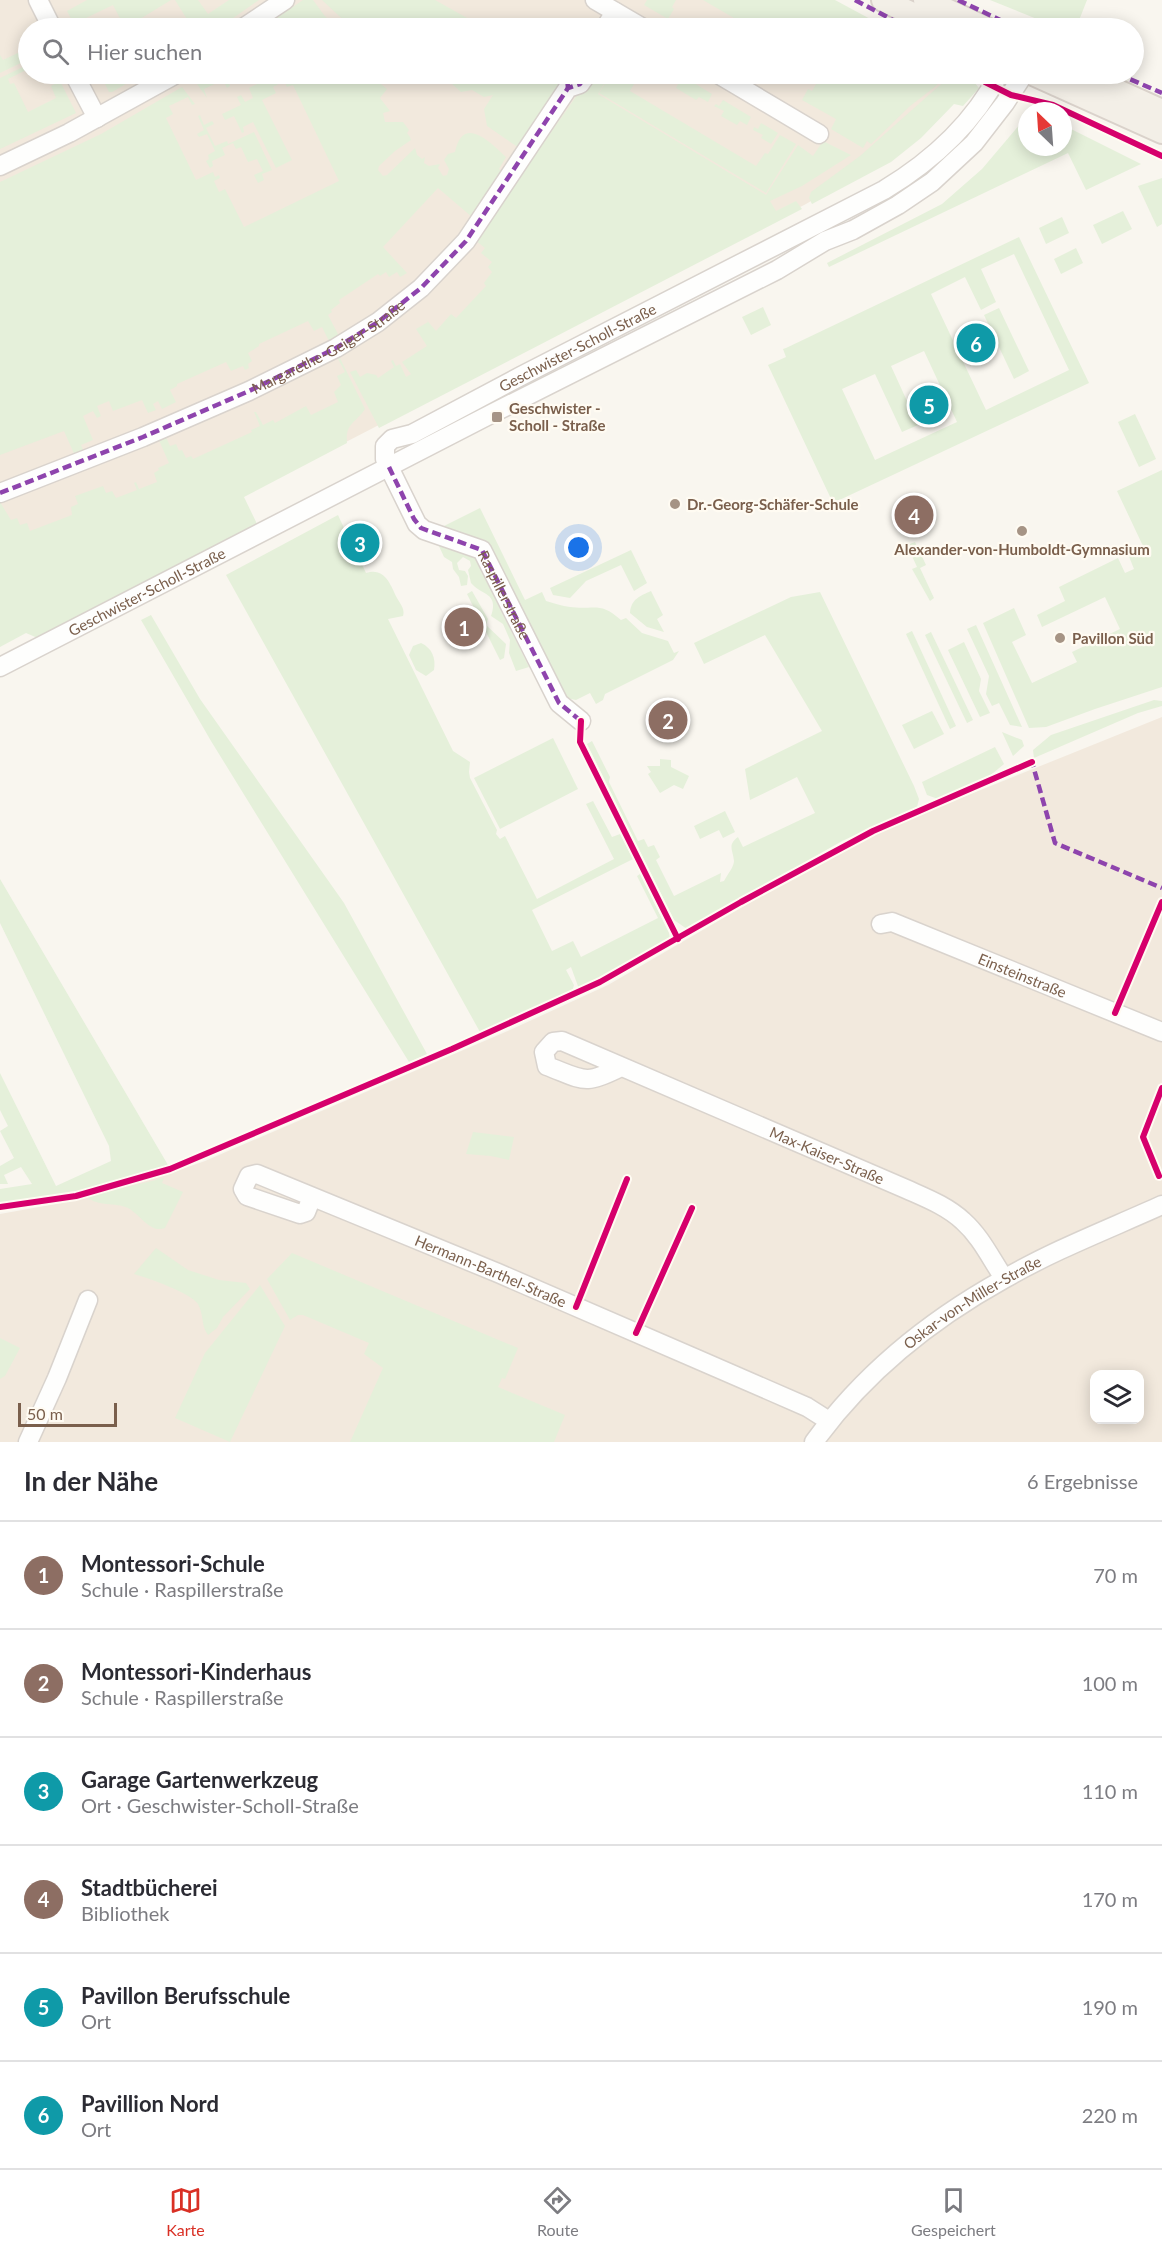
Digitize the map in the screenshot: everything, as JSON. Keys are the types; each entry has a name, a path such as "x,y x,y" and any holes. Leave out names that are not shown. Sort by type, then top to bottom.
{"main road":[{"path":"883,0 921,18"},
{"path":"926,0 964,18"},
{"path":"1055,84 1162,132"},
{"path":"1102,84 1162,111"}],"street":[{"path":"38,0 47,18"},
{"path":"258,18 285,0"},
{"path":"595,0 626,18"},
{"path":"611,18 615,12"},
{"path":"79,84 97,118"},
{"path":"0,166 97,118 158,84"},
{"name":"Margarethe-Geiger-Straße","path":"0,493 143,437 249,391 329,351 378,322 421,288 466,241 566,84"},
{"path":"735,84 819,134"},
{"name":"Geschwister-Scholl-Straße","path":"389,467 383,453 385,446 392,439 412,434 563,354 862,203 918,169 947,144 976,110 993,84"},
{"name":"Geschwister-Scholl-Straße","path":"0,667 898,205 932,182 974,144 1017,84"},
{"path":"792,238 791,251 795,260"},
{"name":"Raspillerstraße","path":"389,467 414,519 421,528 482,550 559,703 581,721"},
{"name":"Einsteinstraße","path":"881,924 892,922 1162,1032"},
{"name":"Max-Kaiser-Straße","path":"621,1067 939,1205 953,1213 970,1228 1004,1278"},
{"name":"Hermann-Barthel-Straße","path":"312,1197 694,1357 807,1407 829,1421"},
{"name":"Oskar-von-Miller-Straße","path":"814,1442 829,1421 868,1378 898,1350 934,1324 1004,1278 1162,1205"},
{"path":"27,1442 57,1378 88,1300"}],"shaded area":[{"path":"0,0 825,0 861,18 18,18 18,84 970,84 923,135 806,204 0,621"},
{"path":"1162,717 1162,1442 0,1442 0,1214 67,1202 168,1174 205,1161 510,1030 608,985 841,850 889,827"}],"green space":[{"path":"87,0 171,0 142,18 120,18 113,5 86,18 71,18 67,11"},
{"path":"175,0 198,0 208,14 229,0 259,0 233,18 186,18"},
{"path":"303,0 313,0 327,18 277,18"},
{"path":"322,0 435,0 467,18 341,18"},
{"path":"647,0 676,0 669,18 644,5"},
{"path":"703,0 835,0 868,18 734,18"},
{"path":"990,0 1087,0 1080,18 1034,18"},
{"path":"18,53 18,64 0,73 0,55 3,60"},
{"path":"18,69 18,74 8,79 10,84 14,83 28,112 56,98 51,86 62,84 76,113 0,149 0,78"},
{"path":"105,84 126,84 112,92 109,92"},
{"path":"197,84 215,84 204,89 207,98"},
{"path":"257,84 278,84 273,87 276,93 262,100 292,160 276,168 253,122 243,127 244,132 242,133 234,116 225,120 222,114 241,105 237,97 241,95 245,102 253,98 249,88"},
{"path":"286,84 381,84 387,89 380,98 390,111 383,113 385,122 403,122 409,130 407,133 411,140 379,166 378,170 383,176 387,175 415,148 417,155 422,159 425,157 424,163 429,166 440,164 438,168 443,176 447,175 449,169 444,160 448,154 455,152 464,135 470,133 485,139 506,157 499,169 503,172 472,217 438,188 383,247 407,273 400,277 397,272 389,277 386,272 380,276 378,274 339,300 340,303 331,310 332,312 328,315 340,338 330,343 322,327 314,331 308,321 259,344 248,353 252,361 248,364 249,368 245,370 243,366 231,371 226,362 177,384 170,390 176,402 162,409 158,401 153,404 156,410 148,413 142,400 113,411 109,401 97,406 101,416 97,418 93,411 83,416 93,440 81,445 85,454 76,458 64,431 0,455 0,182 101,134 182,87 195,104 192,105 188,97 169,106 173,114 166,118 196,180 213,172 215,177 219,175 220,178 214,181 219,192 225,189 244,227 339,181 293,85 287,87"},
{"path":"452,84 560,84 519,148 487,126 484,109 493,95 484,97 472,90 461,92"},
{"path":"585,84 604,84 598,94 766,195 798,145 813,156 823,141 851,155 802,186 770,201 776,211 796,201 802,209 379,428 350,372 356,370 360,377 367,373 376,375 378,378 394,367 391,361 393,360 396,366 400,364 406,377 411,374 402,362 427,346 416,329 428,322 425,318 436,331 451,314 456,318 486,286 484,283 492,272 488,267 492,262 481,253 485,248 475,240"},
{"path":"605,84 634,84 630,91 756,166 765,153 768,154 780,135 796,144 766,193 599,93"},
{"path":"678,84 696,84 712,94 708,102 699,97 696,100 676,88"},
{"path":"816,84 938,84 910,106 871,144 867,141 863,148 831,129 836,119 802,100 808,89 812,91"},
{"path":"941,84 976,84 979,88 963,106 954,104 921,138 891,162 812,204 809,198 811,192 860,156"},
{"path":"723,100 751,117 747,125 740,121 737,125 721,116 724,111 714,106 716,104 719,106"},
{"path":"200,115 204,125 212,121 214,124 206,128 215,146 227,141 228,144 254,132 272,170 262,174 264,180 258,183 254,175 263,171 257,159 248,162 241,147 236,149 233,143 222,148 225,155 212,161 213,166 210,168 206,161 209,159 208,155 215,151 207,134 199,137 197,134 204,130 198,116"},
{"path":"761,123 778,133 771,144 761,138 763,135 753,130 754,127 758,129"},
{"path":"1018,127 1018,156 1062,156 829,267 827,263 942,204 982,169"},
{"path":"1072,130 1141,164 1086,190 1069,156 1072,156"},
{"path":"1162,178 1162,224 1157,227 1138,186"},
{"path":"1123,211 1132,229 1102,244 1093,225"},
{"path":"1062,217 1069,233 1046,244 1039,228"},
{"path":"1019,237 1089,383 833,503 768,365 786,357 783,349","holes":["1014,254 1069,370 986,410 931,294 965,277 981,310 996,302 981,269","924,351 957,422 875,460 842,389 875,374 902,432 918,425 891,366"]},
{"path":"1076,248 1083,263 1061,274 1054,259"},
{"path":"763,307 771,325 751,335 742,317"},
{"path":"999,308 1029,371 1014,379 984,315"},
{"path":"338,354 365,409 349,427 347,443 244,497 258,526 40,639 26,633 0,647 0,502 11,520 17,518 20,525 27,523 30,531 72,515 71,507 78,504 75,496 103,486 106,493 112,491 116,498 137,490 134,483 136,482 139,489 157,482 154,473 159,470 158,468 169,463 158,438 165,435 170,446 176,444 186,458 191,456 193,459 252,432 251,430 260,426 254,412 263,425 273,420 275,423 306,406 311,415 338,402 334,392 341,385 337,376 345,372 336,355"},
{"path":"1135,414 1156,459 1139,467 1118,422"},
{"path":"1162,470 1162,687 1046,727 1029,728 983,623 1014,608 1026,635 1012,642 1032,683 1077,662 1072,652 1120,629 1105,597 1042,627 1037,615 1065,601 1059,587 1118,558 1125,573 1134,569 1128,554 1143,546 1117,491"},
{"path":"480,508 525,600 542,592 546,601 570,607 608,610 621,620 626,618 642,633 668,641 674,653 679,651 673,660 605,694 603,700 596,704 590,693 576,700 566,698 489,544 484,540 442,527"},
{"path":"338,515 350,541 354,540 359,549 368,545 371,549 358,556 366,573 378,572 386,578 401,605 403,616 388,619 453,751 470,762 470,778 497,830 496,834 500,839 505,836 537,899 614,859 586,804 593,801 612,837 620,834 633,859 532,910 552,951 573,941 581,957 658,918 637,876 640,874 670,939 579,989 571,967 566,970 574,985 572,992 480,1032 226,575"},
{"path":"915,542 926,565 920,568 934,598 930,601 912,569 917,567 907,545"},
{"path":"438,544 474,556 529,667 516,671 509,653 510,640 503,624 491,616 493,603 491,598 471,583 468,570 471,566 470,561 463,557 457,563 459,570 465,571 468,576 467,585 461,586 452,562 444,557"},
{"path":"631,550 647,583 634,591 621,565 586,581 570,598 553,595 550,588"},
{"path":"472,591 488,619 486,625 506,644 504,658 500,660 467,594"},
{"path":"651,591 663,615 657,619 664,632 647,627 630,613 634,601"},
{"path":"820,592 914,786 919,799 917,807 842,841 687,929 674,920 587,744 592,741 638,841 644,839 648,847 654,845 660,857 656,860 674,896 721,873 720,882 724,881 734,863 732,845 738,837 743,847 815,813 797,777 750,800 745,769 822,731 765,635 704,664 694,643 791,597"},
{"path":"151,615 200,699 344,903 427,1054 409,1062 211,741 141,620"},
{"path":"976,625 1022,727 1010,725 999,703 992,706 986,694 989,676 967,629"},
{"path":"912,631 956,726 950,729 906,634"},
{"path":"931,632 973,720 967,723 925,635"},
{"path":"964,642 981,679 979,691 990,713 980,717 948,650"},
{"path":"421,643 430,651 434,661 434,670 426,676 416,670 409,655 413,646"},
{"path":"1154,700 1162,701 1162,706 1138,713 1034,758 1033,750 1051,735"},
{"path":"932,711 944,734 914,749 902,725"},
{"path":"1002,732 1022,740 1024,746 1013,756"},
{"path":"553,738 578,789 500,829 474,778"},
{"path":"995,747 1004,764 987,778 938,799 927,795 922,782"},
{"path":"660,759 671,760 671,767 689,776 683,789 674,785 660,793 648,774 651,772 647,766 660,766"},
{"path":"725,811 735,832 723,838 719,830 700,839 694,826"},
{"path":"0,879 168,1165 77,1192 0,1203 0,1189 32,1184 21,1167 4,1175 8,1184 0,1184 0,1166 14,1158 0,1131 8,1126 0,1110 0,1073 56,1186 111,1161 109,1146 0,923"},
{"path":"473,1132 514,1137 509,1160 466,1154"},
{"path":"164,1178 162,1183 183,1192 165,1228 150,1226 128,1208 96,1202 87,1197"},
{"path":"156,1248 188,1270 219,1280 246,1283 250,1289 223,1317 217,1328 208,1335 204,1328 200,1308 194,1300 169,1286 134,1274"},
{"path":"292,1253 518,1348 505,1379 502,1378 498,1387 565,1415 554,1442 350,1442 383,1368 364,1354 369,1343 303,1315 290,1320 267,1279"},
{"path":"260,1285 285,1326 230,1442 175,1418 205,1353"},
{"path":"0,1338 20,1348 5,1376 0,1379"}],"marked path":[{"path":"855,0 889,18"},
{"path":"958,0 996,18"},
{"path":"568,84 568,88"},
{"path":"0,493 143,437 249,391 336,348 378,322 421,288 466,241 568,88 580,84"},
{"path":"1141,84 1162,93"},
{"path":"389,467 414,519 421,528 482,550 559,703 581,721 581,726"},
{"path":"1029,764 1032,762 1055,843 1162,888"}],"cycle path":[{"path":"989,84 1011,95 1053,105 1162,156"},
{"path":"581,721 580,742 678,939"},
{"path":"0,1207 76,1196 170,1169 452,1049 600,982 873,831 1032,762"},
{"path":"1115,1013 1162,902"},
{"path":"1159,1176 1143,1137 1162,1088"},
{"path":"576,1307 627,1179"},
{"path":"636,1333 692,1208"}],"place":[{"name":"Pavillion Nord","path":"976,343"},
{"name":"Pavillon Berufsschule","path":"929,405"},
{"name":"Geschwister - Scholl - Straße","path":"497,417"},
{"name":"Dr.-Georg-Schäfer-Schule","path":"675,504"},
{"name":"Stadtbücherei","path":"914,515"},
{"name":"Alexander-von-Humboldt-Gymnasium","path":"1022,531"},
{"name":"Garage Gartenwerkzeug","path":"360,543"},
{"name":"Montessori-Schule","path":"464,627"},
{"name":"Pavillon Süd","path":"1060,638"},
{"name":"Montessori-Kinderhaus","path":"668,720"}]}
